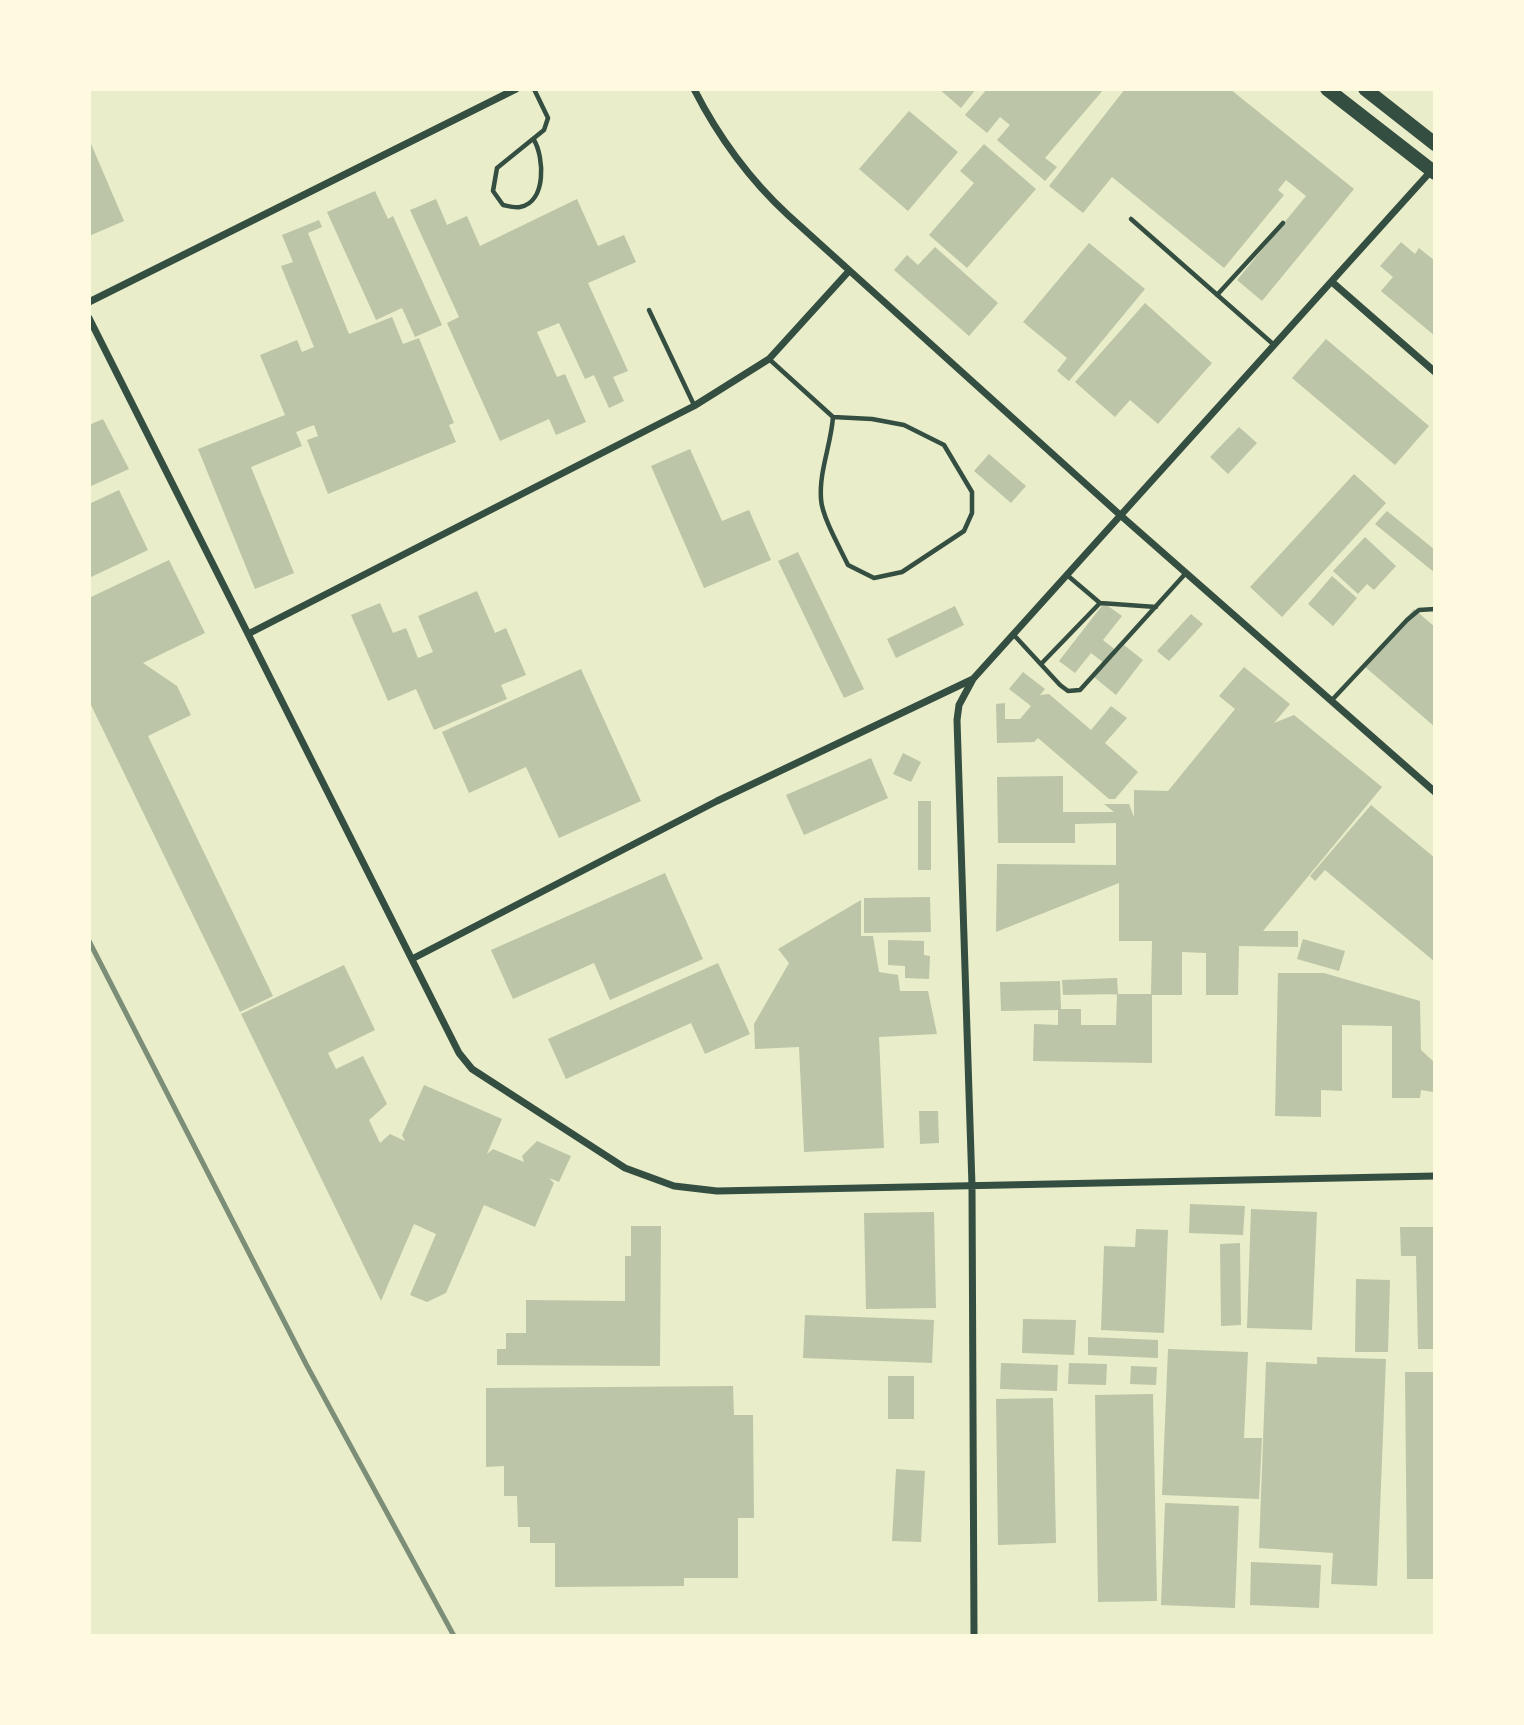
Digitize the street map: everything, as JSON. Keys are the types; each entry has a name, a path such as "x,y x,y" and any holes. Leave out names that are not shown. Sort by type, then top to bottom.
{"main road":[{"path":"1327,89 1434,170"},
{"path":"1365,89 1435,144"}],"street":[{"path":"89,302 516,89"},
{"path":"694,89 728,149 756,185 1119,514 1435,792"},
{"path":"974,1636 972,1186 957,720 960,705 973,678 1273,344 1434,170"},
{"path":"248,635 694,406 769,359 849,271"},
{"path":"1332,282 1435,372"},
{"path":"89,318 451,1040 472,1069 625,1168 674,1186 717,1191 1435,1176"},
{"path":"412,959 717,801 973,678"}],"lane":[{"path":"534,89 548,118 544,131 497,169 493,191 503,205 521,207 534,199 542,176 534,140"},
{"path":"1131,219 1273,344"},
{"path":"1217,295 1283,223"},
{"path":"649,310 694,406"},
{"path":"769,359 833,417 872,419 904,425 944,445 971,492 971,513 964,531 902,572 873,578 848,565 820,501 823,467 831,440 833,417"},
{"path":"1013,635 1068,691 1080,690 1186,573"},
{"path":"1066,575 1100,603 1156,607"},
{"path":"1041,664 1100,603"},
{"path":"1331,701 1406,620 1419,610 1435,609"}],"building":[{"path":"939,89 976,89 961,108"},
{"path":"987,89 1104,89 1045,158 1057,167 1045,181 997,140 1010,125 1000,117 987,133 965,115"},
{"path":"1125,89 1230,89 1354,189 1262,301 1237,280 1306,196 1286,180 1278,190 1284,195 1224,268 1112,177 1083,213 1049,186"},
{"path":"909,111 958,152 908,211 859,169"},
{"path":"89,139 124,221 89,236"},
{"path":"984,144 1036,189 967,268 929,235 974,183 960,171"},
{"path":"375,191 388,219 393,216 442,325 415,337 402,308 376,320 327,212"},
{"path":"436,199 447,225 467,216 480,246 577,199 598,246 624,235 636,262 588,283 628,371 613,377 624,401 609,408 594,375 585,379 559,323 537,332 557,377 565,374 586,422 556,435 549,419 500,441 447,323 459,317 410,210"},
{"path":"319,220 322,227 308,233 349,334 392,317 403,344 419,338 454,423 449,425 456,442 328,494 307,440 318,436 314,425 296,432 302,446 251,467 294,573 255,589 198,449 285,415 260,355 297,340 302,352 314,347 281,266 293,262 282,235"},
{"path":"1401,242 1415,254 1419,248 1435,261 1435,336 1381,291 1393,277 1380,266"},
{"path":"1089,243 1145,289 1069,381 1057,371 1067,358 1023,322"},
{"path":"935,247 998,303 969,336 894,270 907,255 918,265"},
{"path":"1145,303 1212,363 1158,424 1130,400 1115,417 1075,382"},
{"path":"1326,339 1429,426 1395,465 1292,378"},
{"path":"103,419 129,469 89,487 89,425"},
{"path":"1239,427 1257,443 1228,474 1210,457"},
{"path":"690,449 722,521 749,510 771,560 704,588 651,466"},
{"path":"989,454 1026,486 1011,503 974,471"},
{"path":"1354,474 1386,503 1282,617 1250,587"},
{"path":"119,490 148,550 89,578 89,504"},
{"path":"1387,511 1435,550 1435,573 1375,524"},
{"path":"1365,537 1396,566 1374,590 1367,584 1358,594 1333,571"},
{"path":"798,552 864,689 844,698 778,561"},
{"path":"169,560 205,633 143,663 177,686 191,715 148,736 273,996 240,1012 89,701 89,592 91,597"},
{"path":"1332,576 1357,598 1333,626 1308,604"},
{"path":"477,591 495,633 506,628 526,675 501,685 507,699 434,730 416,689 388,701 351,615 380,603 393,633 406,628 418,658 433,652 418,616"},
{"path":"1104,603 1122,616 1103,640 1118,652 1124,645 1143,660 1116,695 1094,677 1104,663 1091,653 1075,673 1059,661"},
{"path":"955,606 964,625 896,658 887,639"},
{"path":"1414,609 1435,627 1435,727 1364,666"},
{"path":"1191,614 1203,624 1169,661 1157,651"},
{"path":"1244,667 1290,704 1274,723 1294,715 1382,787 1263,931 1298,931 1298,947 1239,946 1238,995 1206,995 1206,953 1182,952 1182,995 1152,995 1152,1063 1033,1061 1034,1024 1058,1025 1058,1010 1001,1011 1000,982 1060,981 1061,1009 1081,1009 1081,1025 1116,1025 1117,994 1151,994 1152,941 1119,941 1119,883 996,932 997,864 1116,865 1116,823 1075,824 1075,843 998,843 997,777 1063,776 1063,812 1114,812 1104,804 1129,804 1134,817 1134,790 1168,791 1235,709 1219,696"},
{"path":"581,669 641,801 559,838 526,767 469,793 442,732"},
{"path":"1023,672 1045,689 1040,695 1049,694 1091,730 1111,706 1127,718 1105,743 1138,772 1115,799 1109,799 1038,738 1034,742 997,743 996,704 1005,703 1005,719 1020,719 1031,706 1009,689"},
{"path":"903,753 921,762 911,782 893,774"},
{"path":"871,758 888,798 804,835 786,795"},
{"path":"918,801 931,801 931,870 918,870"},
{"path":"1371,805 1435,858 1435,962 1325,870 1315,881 1310,876"},
{"path":"665,873 703,959 610,1000 594,963 513,999 491,950"},
{"path":"930,897 931,932 864,933 864,898"},
{"path":"861,900 861,936 873,936 879,972 898,975 900,991 928,991 937,1034 879,1037 884,1148 804,1152 799,1047 755,1049 754,1024 789,963 778,949"},
{"path":"1303,939 1345,951 1339,971 1297,959"},
{"path":"888,940 924,941 924,955 930,956 929,979 905,978 905,966 888,965"},
{"path":"718,963 750,1034 705,1054 691,1023 566,1079 548,1039"},
{"path":"344,965 375,1030 328,1053 336,1069 363,1056 387,1104 369,1120 380,1143 390,1134 405,1141 402,1135 424,1085 502,1119 487,1154 493,1149 524,1162 522,1156 537,1141 571,1156 559,1182 549,1178 554,1183 535,1227 484,1205 446,1293 427,1302 410,1295 436,1234 414,1224 381,1301 241,1014"},
{"path":"1278,973 1324,973 1420,1001 1421,1050 1434,1062 1433,1092 1421,1090 1420,1098 1392,1098 1392,1026 1342,1025 1342,1091 1321,1090 1321,1117 1275,1116"},
{"path":"1117,978 1118,994 1063,995 1062,980"},
{"path":"919,1111 938,1111 939,1143 920,1144"},
{"path":"1190,1204 1245,1206 1243,1235 1189,1233"},
{"path":"1251,1209 1317,1212 1312,1330 1247,1328"},
{"path":"934,1212 936,1308 866,1309 864,1213"},
{"path":"631,1226 661,1226 660,1366 497,1365 497,1349 506,1349 506,1333 526,1333 526,1300 625,1301 625,1256 631,1256"},
{"path":"1400,1227 1435,1227 1435,1349 1418,1349 1416,1256 1401,1256"},
{"path":"1136,1229 1168,1230 1164,1333 1101,1330 1104,1246 1135,1247"},
{"path":"1240,1243 1241,1325 1221,1326 1220,1244"},
{"path":"1356,1279 1390,1280 1388,1352 1355,1352"},
{"path":"805,1315 934,1320 932,1363 803,1358"},
{"path":"1023,1319 1076,1320 1074,1355 1022,1353"},
{"path":"1088,1337 1158,1340 1158,1358 1088,1355"},
{"path":"1168,1349 1248,1352 1244,1438 1262,1438 1259,1499 1162,1495"},
{"path":"1317,1357 1386,1359 1377,1586 1331,1584 1333,1553 1259,1548 1266,1362 1317,1364"},
{"path":"1001,1363 1058,1365 1057,1391 1000,1389"},
{"path":"1069,1363 1107,1364 1106,1385 1068,1384"},
{"path":"1131,1366 1157,1367 1156,1385 1130,1384"},
{"path":"1405,1372 1435,1372 1435,1579 1407,1579"},
{"path":"888,1376 914,1376 914,1419 888,1419"},
{"path":"733,1386 734,1415 753,1415 754,1518 738,1518 738,1578 684,1578 684,1586 555,1587 555,1543 530,1543 530,1527 518,1527 517,1496 504,1496 504,1466 486,1467 486,1388"},
{"path":"1153,1394 1157,1601 1098,1602 1095,1395"},
{"path":"1053,1398 1056,1543 998,1545 996,1399"},
{"path":"896,1469 925,1471 921,1542 892,1541"},
{"path":"1165,1503 1239,1506 1235,1608 1161,1605"},
{"path":"1251,1562 1321,1565 1319,1608 1250,1605"}],"railway":[{"path":"89,941 306,1364 454,1636"}]}
